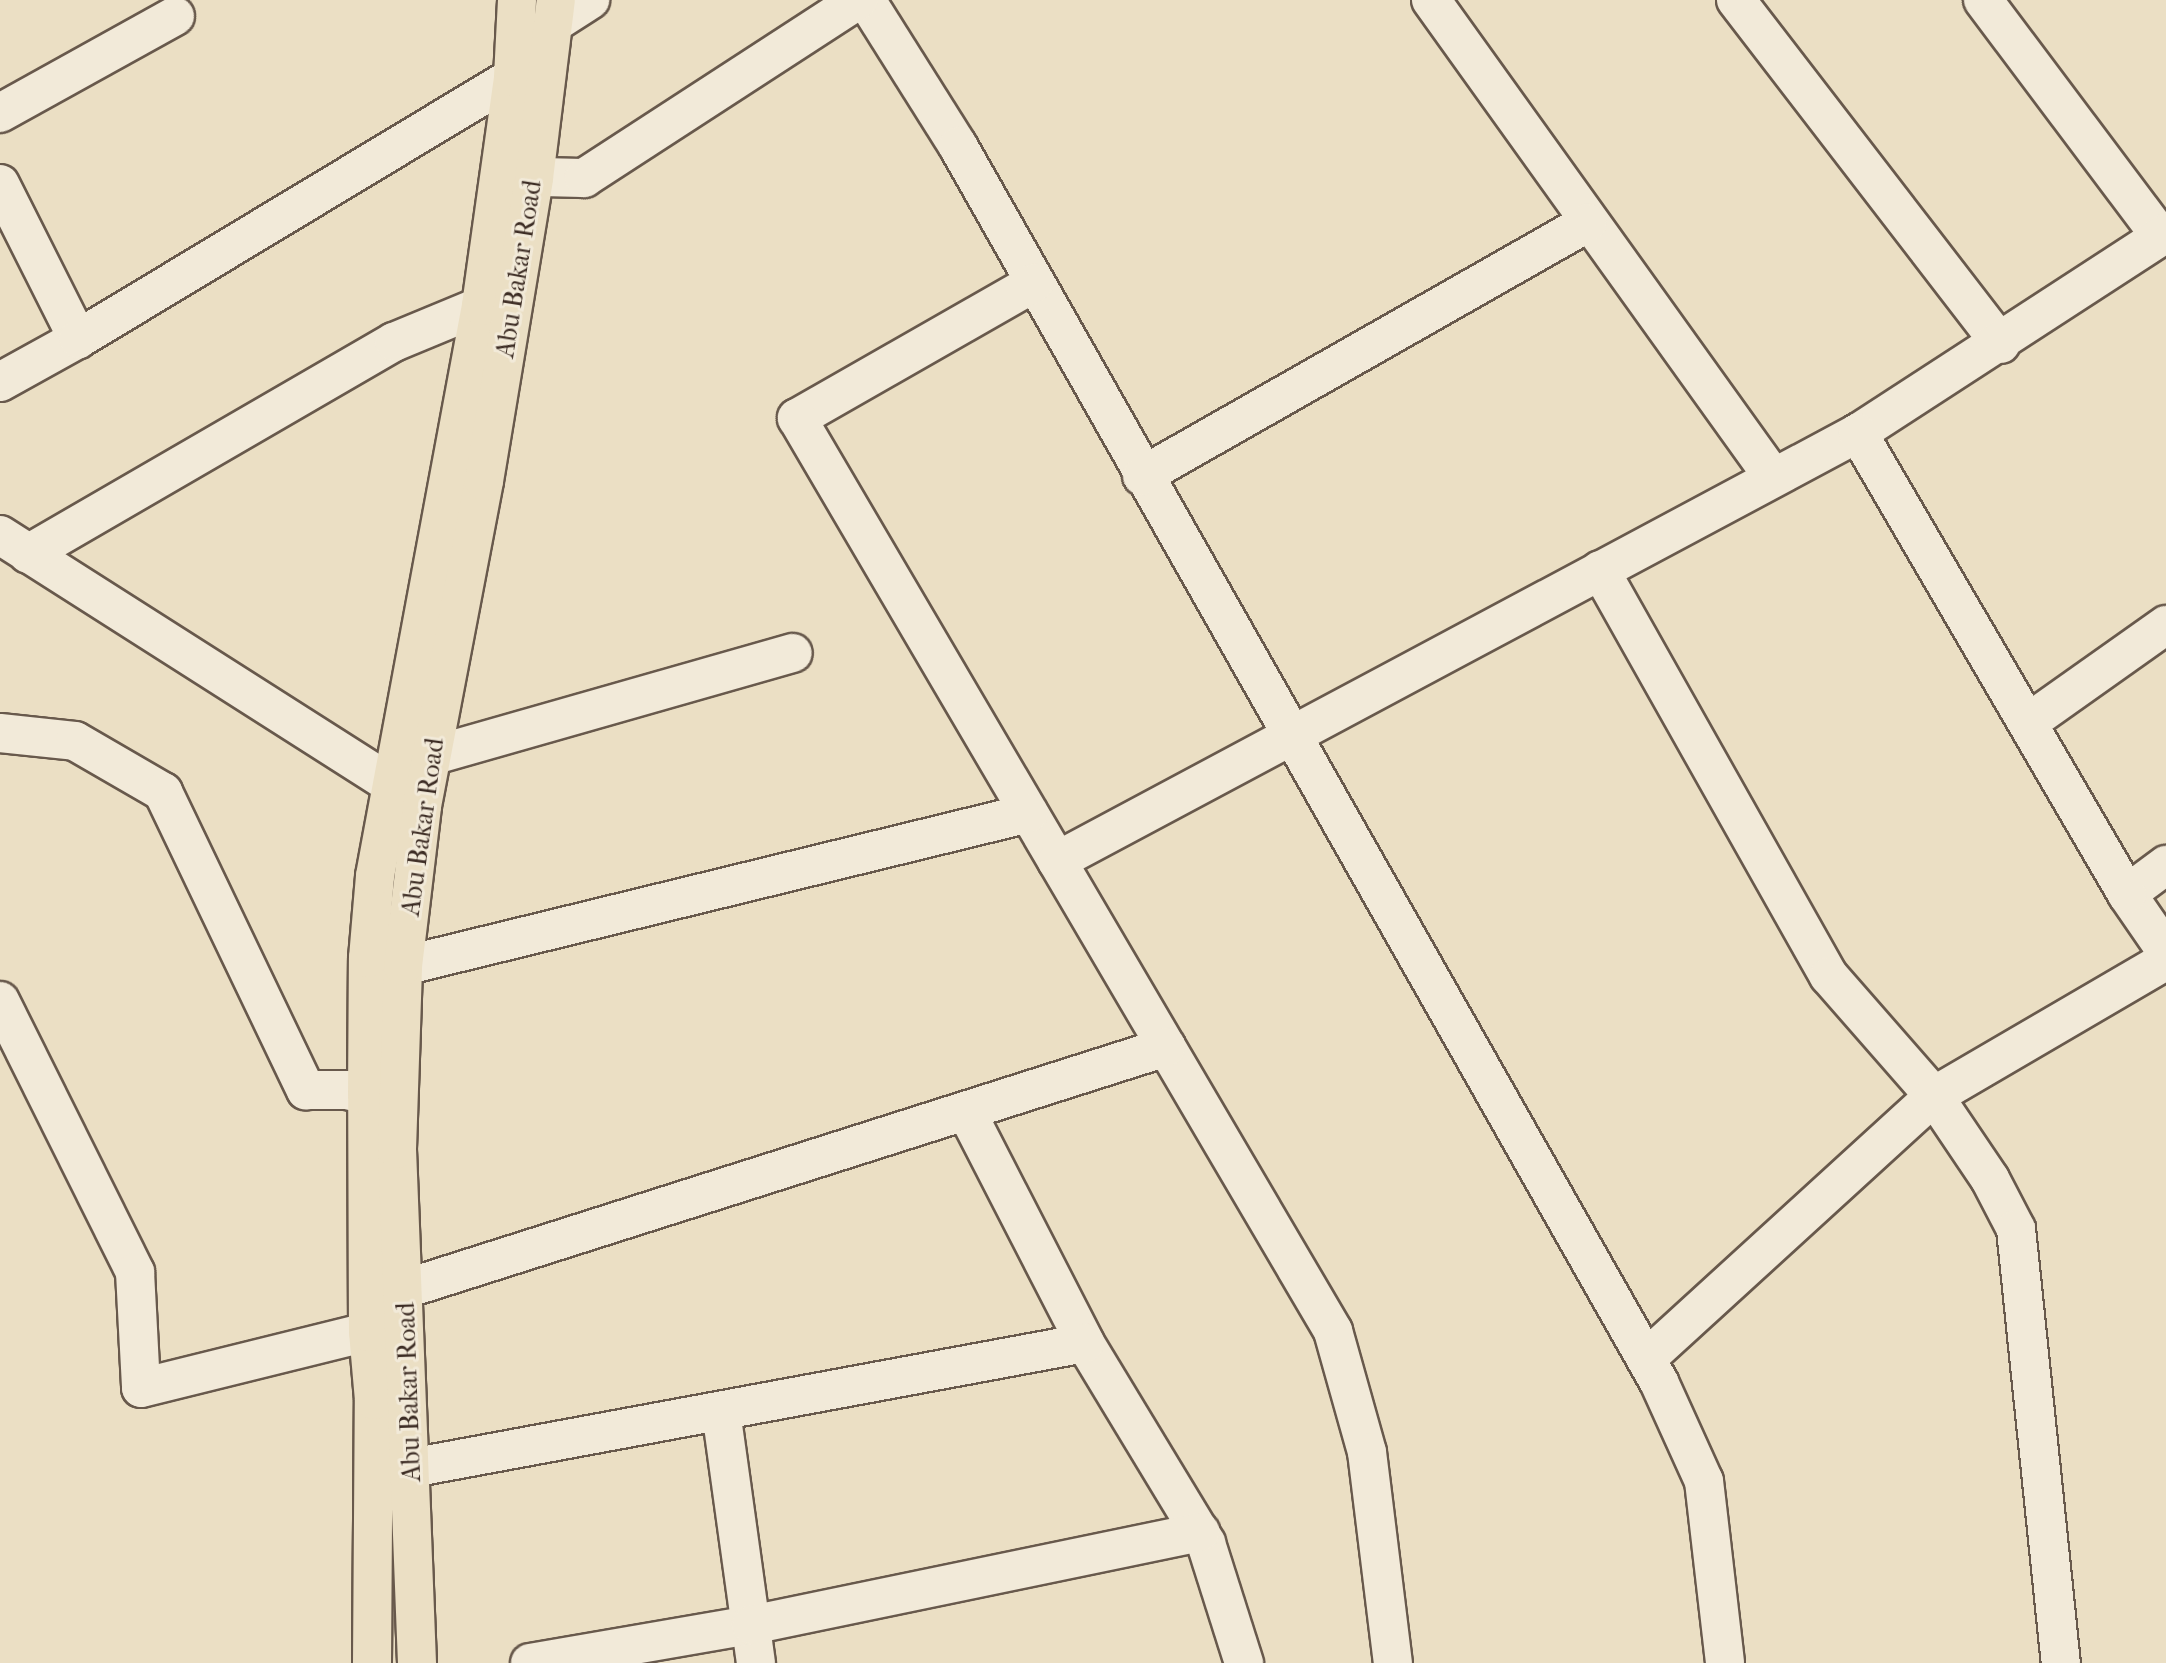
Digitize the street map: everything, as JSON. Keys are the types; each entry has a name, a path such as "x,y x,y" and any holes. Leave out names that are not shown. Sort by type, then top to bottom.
{"main road":[{"name":"Abu Bakar Road","path":"417,1663 411,1468 368,1332 367,1095 386,962 431,756 484,481 517,177 513,76 517,0"},
{"name":"Abu Bakar Road","path":"372,1663 390,1397 405,1289 386,962 375,876 481,306 517,177 555,11"}],"street":[{"path":"555,11 590,0"},
{"path":"517,177 584,178 859,0"},
{"path":"866,0 958,146 1142,476 1646,1359 1703,1481 1725,1663"},
{"path":"1431,0 1587,223 1773,477"},
{"path":"1737,0 2001,344"},
{"path":"1057,861 1858,433 2001,344 2163,234 1983,0"},
{"path":"0,113 174,16"},
{"path":"0,382 78,339 513,76"},
{"path":"0,184 78,339"},
{"path":"1142,476 1587,223"},
{"path":"1034,283 797,418 1333,1331 1367,1451 1388,1662"},
{"path":"392,785 14,545 394,342 481,306"},
{"path":"1646,1359 1934,1096 2165,961 2162,945 2127,894 1858,433"},
{"path":"1600,570 1829,976 1934,1096 1990,1179 2016,1228 2061,1663"},
{"path":"2029,722 2166,625"},
{"path":"431,756 793,653"},
{"path":"0,733 75,741 163,792 306,1090 347,1090 367,1095"},
{"path":"386,962 1029,813"},
{"path":"2127,894 2166,865"},
{"path":"0,1001 135,1272 141,1388 368,1332"},
{"path":"405,1289 1166,1047"},
{"path":"966,1111 1085,1343 1200,1532 1244,1663"},
{"path":"411,1468 1085,1343"},
{"path":"721,1411 756,1663"},
{"path":"530,1663 751,1625 1200,1532"}]}
